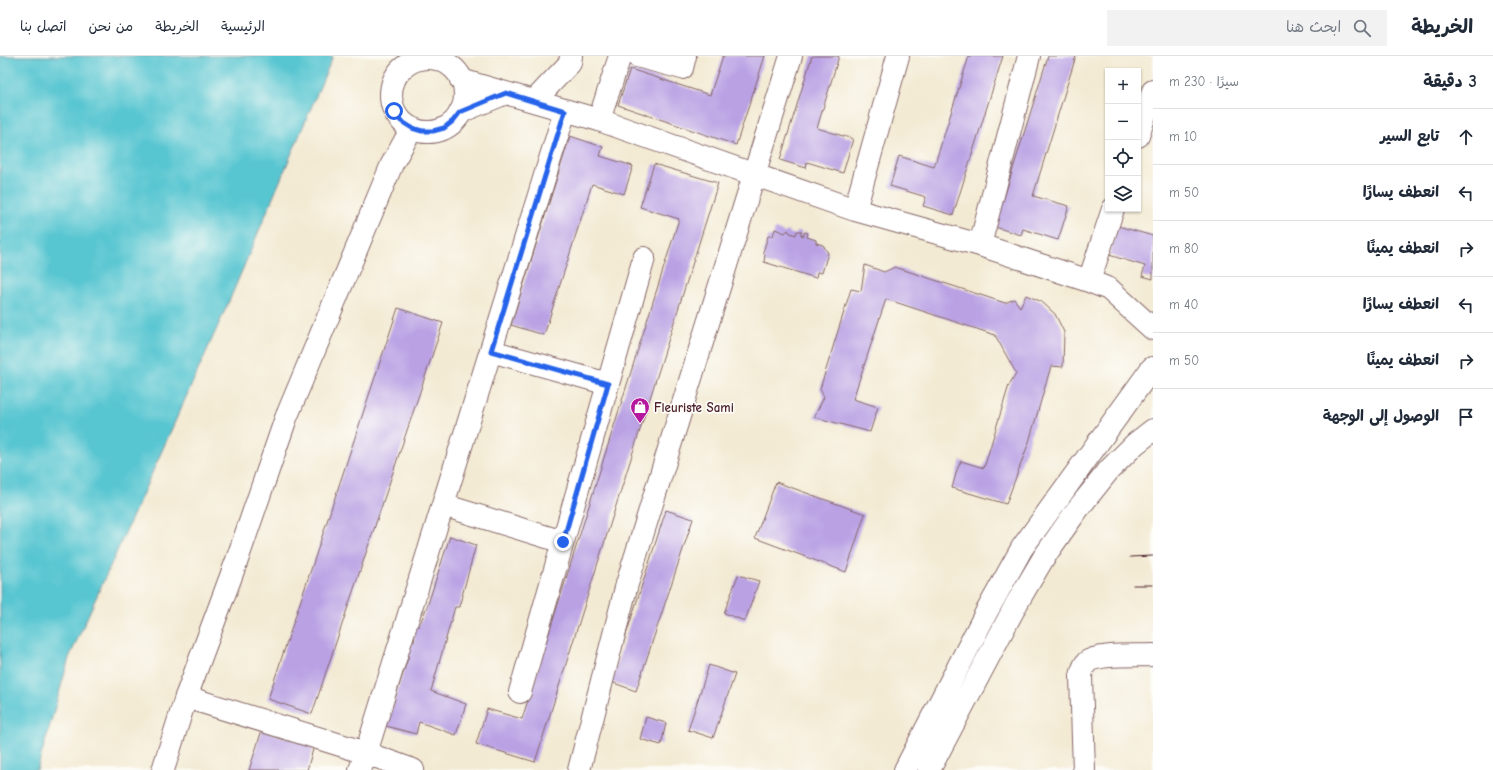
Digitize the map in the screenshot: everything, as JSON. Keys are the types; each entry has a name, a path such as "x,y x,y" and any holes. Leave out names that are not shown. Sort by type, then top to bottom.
{"street":[{"path":"534,101 570,63 571,56"},
{"path":"599,120 620,56"},
{"path":"637,56 682,68 685,56"},
{"path":"578,770 627,584 791,56"},
{"path":"855,210 898,56"},
{"path":"980,245 1029,56"},
{"path":"427,57 437,59 456,71 461,80 464,91 464,102 460,112 453,121 444,128 433,131 422,131 412,128 401,121 394,111 391,99 392,87 396,76 404,67 414,60 427,57"},
{"path":"461,80 599,120 855,210 980,245 1089,281 1109,289 1153,329"},
{"path":"1141,127 1153,92"},
{"path":"460,112 506,93"},
{"path":"363,762 565,111"},
{"path":"163,770 186,697 237,560 286,418 392,164 412,128"},
{"path":"1089,281 1112,212"},
{"path":"520,692 644,258"},
{"path":"491,351 608,384"},
{"path":"905,770 987,611 1022,548 1153,372"},
{"path":"929,770 1017,603 1044,557 1077,510 1109,470 1153,430"},
{"path":"443,506 563,542"},
{"path":"1084,770 1081,676 1086,663 1092,659 1101,657 1153,655"},
{"path":"186,697 363,762 413,770"}],"water":[{"path":"0,56 333,56 230,299 69,658 37,770 0,770"}],"building":[{"path":"723,56 765,56 736,145 618,105 630,69 710,95"},
{"path":"812,56 839,56 817,128 853,139 843,173 807,162 806,168 780,160"},
{"path":"969,56 1003,56 953,215 923,206 926,197 890,186 899,156 934,167"},
{"path":"1048,56 1076,56 1033,196 1069,206 1058,240 1023,229 1021,235 995,227"},
{"path":"570,136 603,147 600,156 633,166 624,194 592,184 544,335 511,325"},
{"path":"654,164 718,183 535,762 476,744 487,709 522,719 679,219 640,207"},
{"path":"1118,226 1153,236 1153,279 1142,276 1145,266 1109,255"},
{"path":"775,229 785,233 788,230 790,233 796,235 797,231 801,231 801,235 804,236 804,232 808,233 807,237 816,240 816,243 823,245 828,253 822,273 817,272 816,278 764,262 765,255 763,252 768,236 773,236"},
{"path":"865,265 884,272 895,267 1005,303 1014,299 1020,307 1026,295 1042,302 1055,314 1064,332 1063,367 1051,366 1029,442 1006,504 952,488 961,461 984,468 1009,385 1016,373 995,335 886,299 853,399 878,407 870,432 814,417 824,397 820,389 851,289 861,291"},
{"path":"398,308 443,323 312,714 268,699"},
{"path":"776,482 865,514 846,572 755,538"},
{"path":"666,510 693,519 636,691 611,682"},
{"path":"450,536 476,545 459,607 455,607 431,691 466,704 456,735 419,722 416,734 386,726 409,655 405,653 409,640 414,642 415,635 412,634 414,624 419,626 428,604"},
{"path":"738,575 759,581 745,621 724,613"},
{"path":"709,665 735,674 713,738 688,730"},
{"path":"646,717 666,723 661,745 640,739"},
{"path":"262,730 314,746 307,770 249,770"}],"tram line":[{"path":"1130,557 1153,556"},
{"path":"1133,585 1153,585"}],"place":[{"name":"Fleuriste Sami","path":"640,424"}],"route":[{"path":"394,111 401,121 412,128 422,131 433,131 444,128 453,121 460,112 506,93 565,111 491,351 608,384 563,542"}]}
